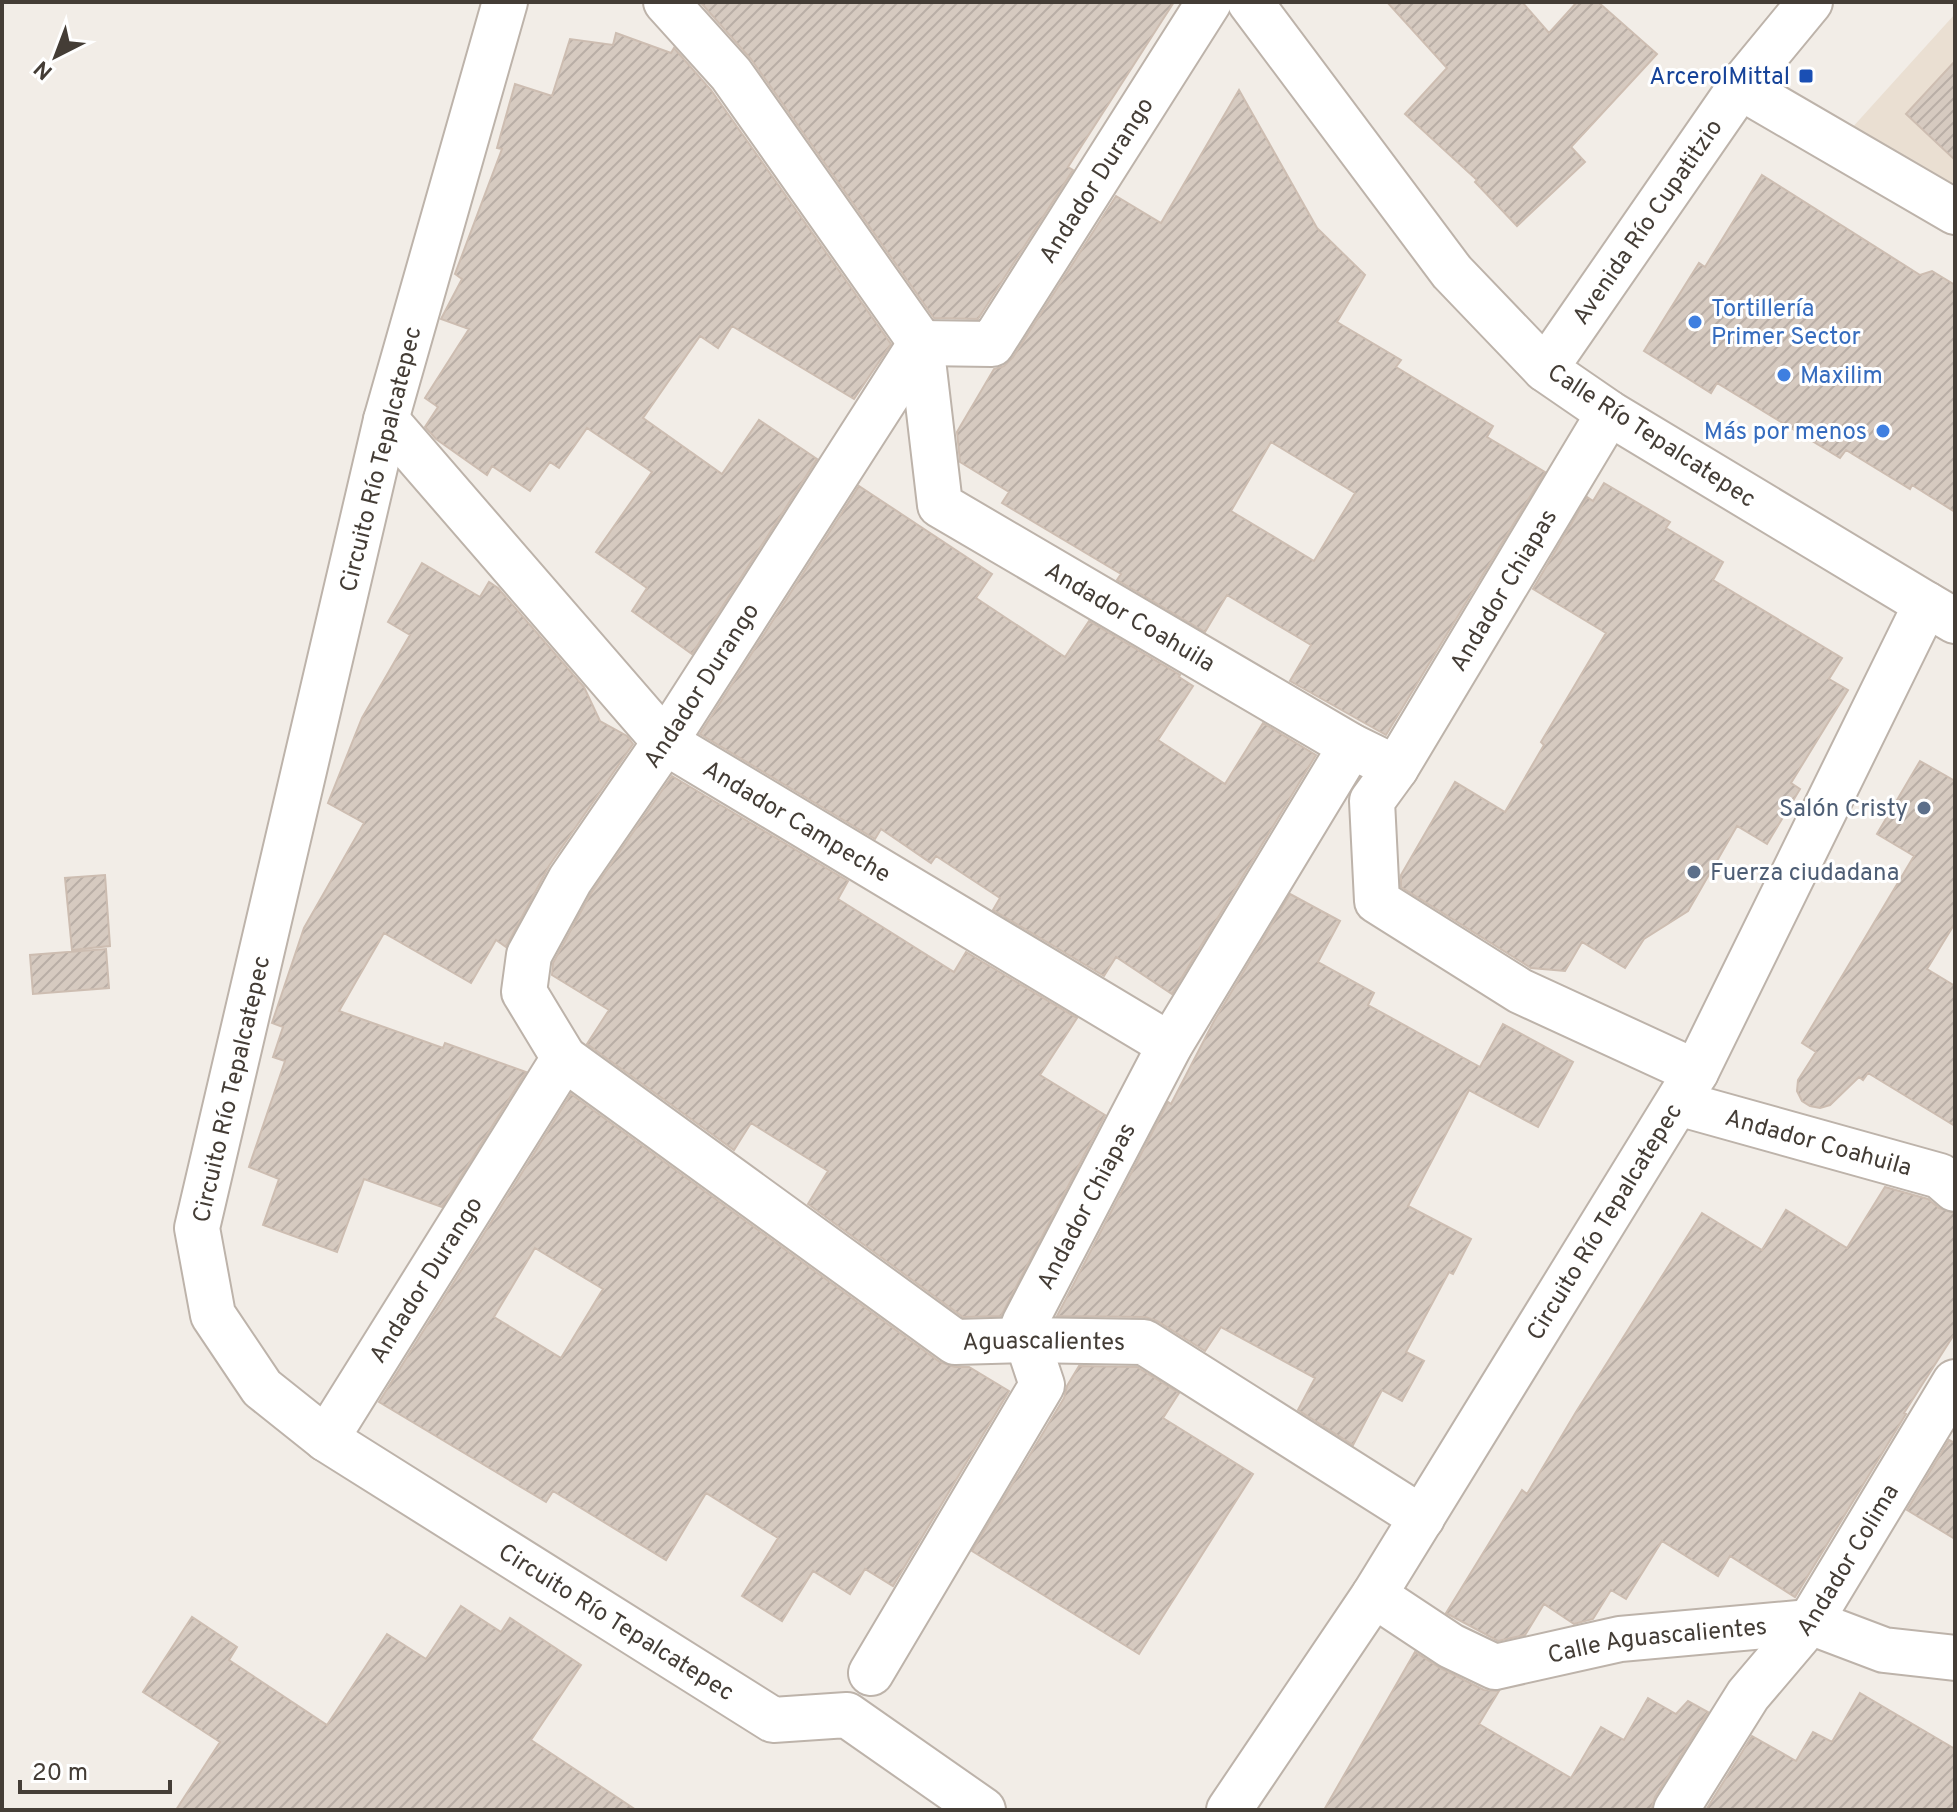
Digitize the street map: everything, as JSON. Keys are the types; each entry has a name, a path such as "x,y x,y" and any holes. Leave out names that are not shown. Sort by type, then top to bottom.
{"street":[{"name":"Circuito Río Tepalcatepec","path":"505,2 386,420 197,1228 213,1315 262,1388 326,1439 773,1720 847,1715 983,1810"},
{"name":"Andador Coahuila","path":"666,2 731,74 921,343 940,505 1351,746 1396,768 1372,801 1377,901 1520,991 1687,1088 1940,1176 1955,1189"},
{"name":"Andador Durango","path":"326,1439 564,1058 524,992 529,955 570,880 665,742 921,343 992,344 1209,2"},
{"name":"Calle Río Tepalcatepec","path":"1250,2 1452,272 1545,369 1609,413 1941,613"},
{"name":"Avenida Río Cupatitzio","path":"1545,369 1740,87 1810,2"},
{"path":"1740,87 1955,212"},
{"name":"Andador Chiapas","path":"1396,768 1609,413"},
{"name":"Andador Campeche","path":"386,420 665,742 1170,1045"},
{"name":"Circuito Río Tepalcatepec","path":"1229,1810 1374,1595 1687,1088 1941,613"},
{"name":"Andador Chiapas","path":"1027,1340 1024,1324 1170,1045 1351,746"},
{"name":"Aguascalientes","path":"564,1058 955,1342 1144,1342 1422,1518"},
{"path":"871,1673 1042,1385 1027,1340"},
{"name":"Andador Colima","path":"1676,1810 1748,1695 1810,1622 1955,1382"},
{"name":"Calle Aguascalientes","path":"1374,1595 1451,1646 1495,1667 1620,1639 1810,1622 1884,1650 1955,1658"}],"shaded area":[{"path":"1955,14 1955,189 1851,129"}],"building":[{"path":"703,2 1174,2 1068,167 1073,170 978,319 934,318 751,59"},
{"path":"1387,2 1522,2 1549,33 1577,2 1598,2 1657,54 1571,147 1585,162 1517,226 1475,182 1477,180 1405,114 1447,68"},
{"path":"616,33 671,53 674,48 711,90 891,344 854,399 732,326 718,348 700,336 643,418 722,474 759,420 817,459 692,654 632,611 647,588 596,552 652,472 587,428 559,468 550,462 530,491 492,466 487,475 436,439 425,427 438,407 425,398 469,329 441,319 462,279 455,274 502,149 497,148 515,84 552,96 570,39 613,45"},
{"path":"1955,61 1955,160 1906,114"},
{"path":"1239,90 1317,228 1365,275 1337,322 1401,360 1396,367 1493,426 1487,437 1545,472 1386,735 1290,681 1311,645 1227,595 1205,632 1117,580 1121,574 1002,503 1009,492 960,462 957,432 994,369 1004,366 1013,357 1116,196 1161,223","holes":["1271,442 1355,493 1314,561 1231,511"]},
{"path":"1762,175 1920,275 1932,271 1955,285 1955,512 1846,450 1840,458 1717,383 1711,393 1644,351 1699,263 1705,267"},
{"path":"1604,483 1670,522 1666,528 1723,562 1713,580 1842,658 1829,679 1848,690 1791,783 1800,789 1767,844 1737,826 1688,911 1644,939 1625,968 1582,942 1565,971 1531,968 1401,887 1401,875 1455,782 1505,812 1544,745 1541,742 1606,633 1533,589 1587,497 1593,501"},
{"path":"859,486 992,574 976,598 1065,657 1089,621 1180,675 1193,686 1158,740 1225,784 1263,723 1316,755 1172,994 1116,957 1104,976 993,910 1000,898 936,856 931,863 881,829 875,839 700,734"},
{"path":"422,563 480,597 489,582 498,588 584,687 600,721 627,736 633,744 549,866 506,947 496,940 471,983 384,933 339,1011 443,1048 445,1043 526,1072 442,1207 364,1179 337,1252 263,1225 279,1179 249,1167 285,1061 273,1057 283,1027 272,1023 304,928 364,823 328,803 362,718 410,635 388,622"},
{"path":"1920,761 1955,781 1955,923 1927,969 1955,986 1955,1126 1868,1073 1863,1080 1859,1077 1830,1105 1820,1108 1802,1101 1797,1091 1798,1080 1816,1052 1802,1043 1914,856 1877,834"},
{"path":"672,776 848,881 838,899 954,972 966,952 1077,1018 1040,1075 1105,1115 1001,1316 963,1317 808,1204 828,1171 751,1123 734,1150 587,1044 609,1010 552,975 553,963 591,893"},
{"path":"105,875 110,946 72,950 65,878"},
{"path":"1290,894 1340,921 1318,962 1374,993 1368,1005 1480,1067 1503,1024 1573,1062 1538,1127 1469,1090 1408,1206 1471,1239 1453,1274 1449,1272 1406,1352 1424,1361 1402,1401 1382,1390 1353,1445 1298,1410 1315,1378 1221,1327 1205,1351 1157,1321 1145,1317 1057,1316 1168,1102 1171,1104 1214,1021"},
{"path":"106,949 109,988 33,994 30,955"},
{"path":"571,1094 940,1362 969,1367 1009,1391 893,1586 865,1569 850,1594 813,1571 782,1621 742,1596 778,1538 706,1493 666,1560 553,1491 546,1502 379,1402","holes":["535,1248 603,1289 561,1358 494,1317"]},
{"path":"1885,1187 1928,1199 1939,1208 1955,1213 1955,1333 1795,1597 1730,1556 1718,1576 1662,1541 1626,1599 1611,1590 1593,1619 1574,1624 1544,1604 1525,1635 1498,1641 1446,1613 1522,1490 1527,1494 1702,1213 1762,1250 1786,1210 1847,1248"},
{"path":"1079,1366 1137,1367 1179,1393 1163,1418 1253,1474 1139,1654 972,1551 1064,1398"},
{"path":"1949,1440 1955,1443 1955,1539 1907,1510"},
{"path":"461,1606 501,1632 510,1618 581,1665 531,1740 636,1810 176,1810 220,1742 143,1692 192,1617 237,1647 229,1660 327,1725 387,1634 426,1659"},
{"path":"1415,1652 1484,1690 1499,1691 1479,1724 1571,1778 1601,1727 1624,1740 1648,1698 1676,1714 1688,1701 1708,1712 1655,1797 1651,1810 1324,1810"},
{"path":"1860,1693 1955,1749 1955,1810 1706,1810 1752,1736 1796,1761 1813,1732 1832,1742"}],"place":[{"name":"ArcerolMittal","path":"1806,76"},
{"name":"Tortillería Primer Sector","path":"1695,322"},
{"name":"Maxilim","path":"1784,375"},
{"name":"Más por menos","path":"1883,431"},
{"name":"Salón Cristy","path":"1924,808"},
{"name":"Fuerza ciudadana","path":"1694,872"}]}
